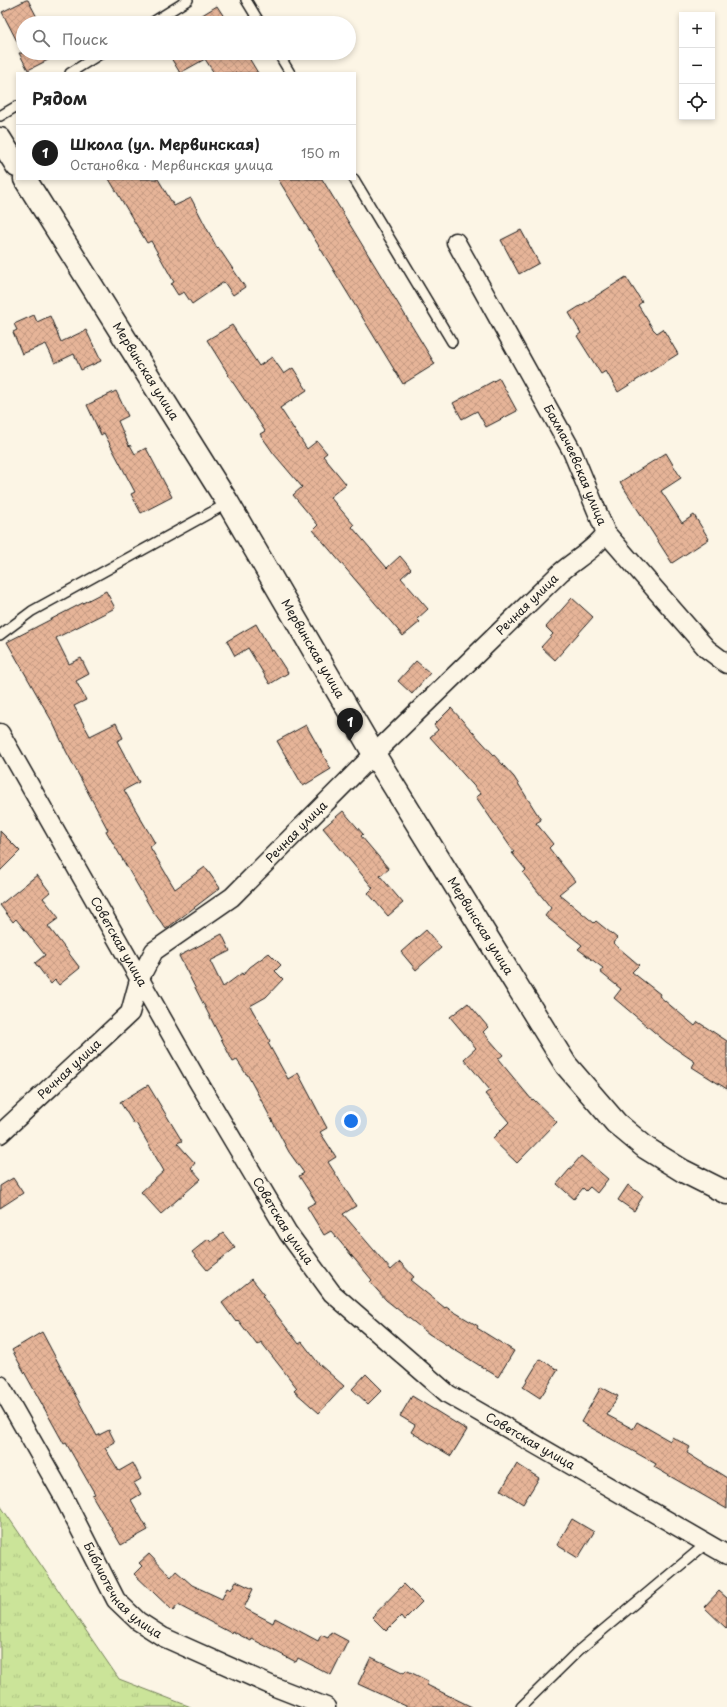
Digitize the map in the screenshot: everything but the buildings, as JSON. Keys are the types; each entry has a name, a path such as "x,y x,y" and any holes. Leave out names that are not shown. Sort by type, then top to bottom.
{"street":[{"path":"0,139 16,164"},
{"name":"Мервинская улица","path":"26,180 228,503 374,754 566,1065 616,1123 646,1148 683,1171 727,1193"},
{"name":"Бахмачеевская улица","path":"456,242 572,450 606,532 707,649 727,664"},
{"name":"Речная улица","path":"0,1134 130,1013 139,980 154,951 232,897 374,754 561,572 582,554 598,544 606,532"},
{"name":"Советская улица","path":"0,734 193,1074 288,1233 332,1293 448,1394 727,1555"},
{"name":"Библиотечная улица","path":"0,1384 62,1494 116,1600 138,1621 163,1637 274,1687 326,1707"}],"lane":[{"path":"162,16 188,0"},
{"path":"246,0 256,16"},
{"path":"72,72 91,60"},
{"path":"282,60 289,72"},
{"path":"0,116 16,107"},
{"path":"355,180 452,342"},
{"path":"0,635 32,611 228,503"},
{"path":"521,1707 578,1651 707,1543"}],"green space":[{"path":"0,1505 119,1679 191,1707 0,1707"}],"place":[{"name":"Школа (ул. Мервинская)","path":"350,741"}]}
